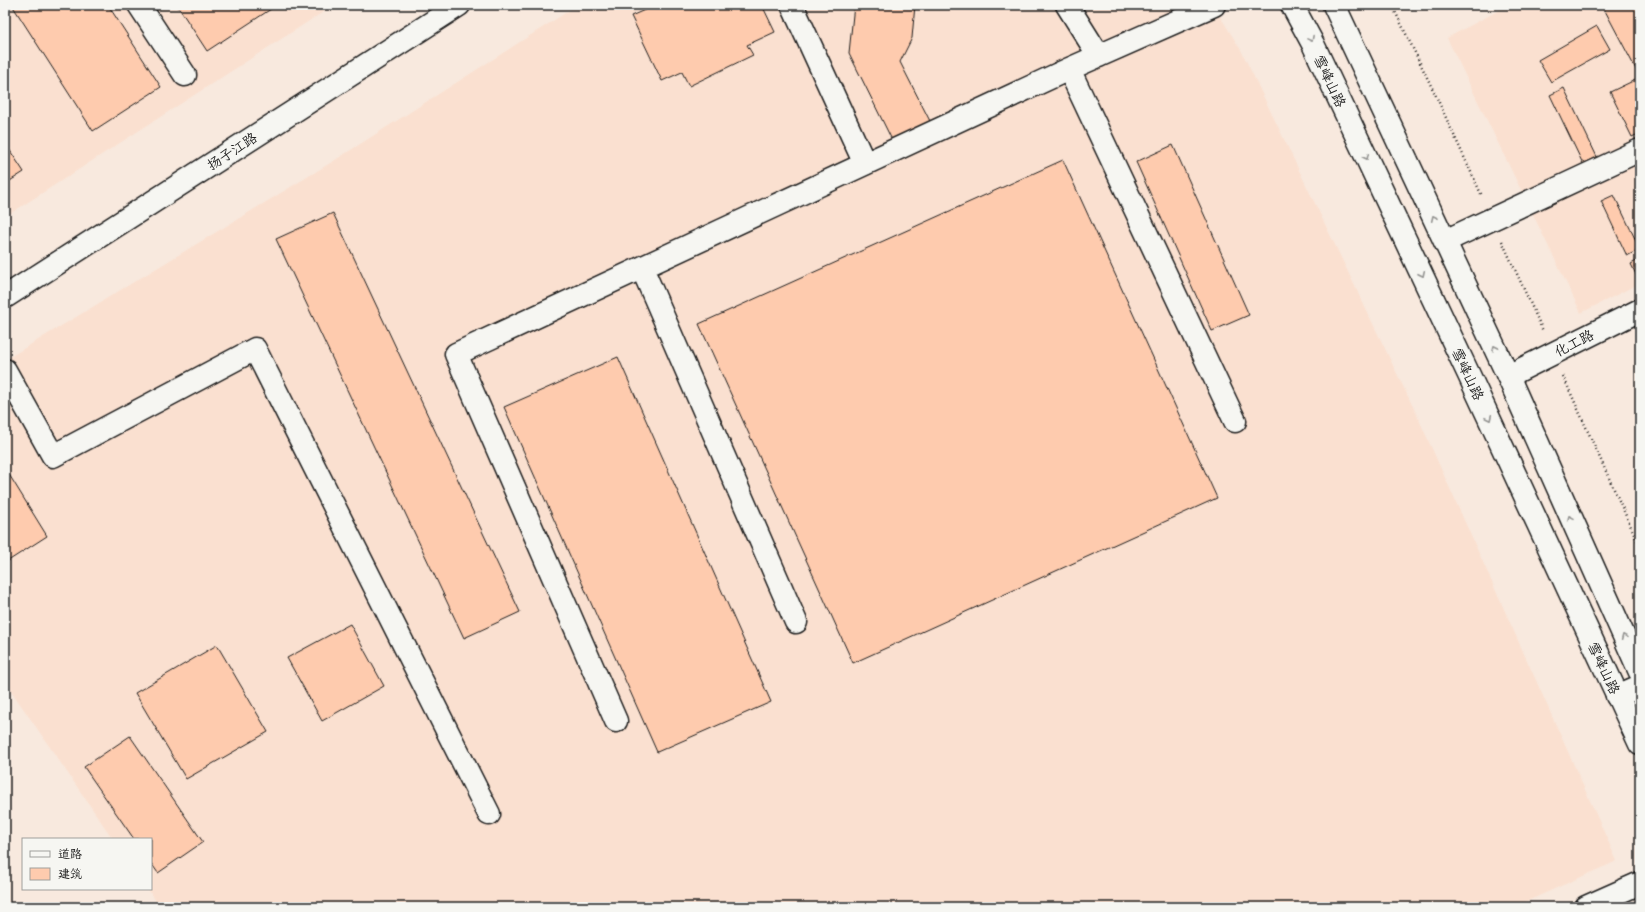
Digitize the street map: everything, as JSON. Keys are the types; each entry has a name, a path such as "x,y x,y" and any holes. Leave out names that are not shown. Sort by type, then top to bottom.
{"main road":[{"path":"139,5 185,75"},
{"name":"扬子江路","path":"5,297 459,5"},
{"path":"792,5 864,164"},
{"path":"1068,5 1099,56"},
{"path":"616,721 456,354 864,164 1214,5"},
{"name":"雪峰山路","path":"1292,5 1313,44 1452,339 1640,744"},
{"path":"1334,5 1508,376 1640,672"},
{"path":"1069,70 1235,421"},
{"path":"1445,241 1640,150"},
{"path":"642,268 796,622"},
{"name":"化工路","path":"1508,376 1640,310"},
{"path":"5,370 54,456 255,349 489,814"},
{"path":"1618,696 1640,686"},
{"path":"1586,907 1640,883"}],"path":[{"path":"1392,5 1436,96 1640,547"}],"shaded area":[{"path":"5,5 334,5 5,217"},
{"path":"578,5 1213,5 1241,50 1416,413 1617,861 1514,907 160,907 149,890 152,890 152,838 112,838 5,682 5,360 332,162"},
{"path":"1509,5 1640,5 1640,283 1581,313 1447,38"}],"building":[{"path":"12,5 108,5 161,87 93,131"},
{"path":"177,5 277,5 207,51"},
{"path":"656,5 762,5 775,32 747,45 753,55 689,86 682,72 662,81 631,16"},
{"path":"854,5 915,5 912,38 900,62 932,125 893,142 849,53"},
{"path":"1602,5 1640,5 1640,77"},
{"path":"1597,26 1610,49 1551,82 1538,60"},
{"path":"1635,80 1640,89 1640,133 1632,137 1610,92"},
{"path":"1564,88 1598,159 1584,166 1550,95"},
{"path":"5,143 24,172 5,184"},
{"path":"1173,145 1249,315 1212,331 1136,162"},
{"path":"1063,160 1217,498 853,663 699,324"},
{"path":"1614,195 1640,249 1627,256 1601,201"},
{"path":"333,213 520,612 464,638 276,239"},
{"path":"1640,236 1640,249 1635,239"},
{"path":"1640,259 1640,283 1631,264"},
{"path":"618,357 771,702 657,752 504,407"},
{"path":"5,468 47,536 5,563"},
{"path":"350,624 384,686 322,721 287,658"},
{"path":"217,645 268,732 186,779 135,693"},
{"path":"130,736 203,842 158,873 152,864 152,838 133,838 84,767"}]}
